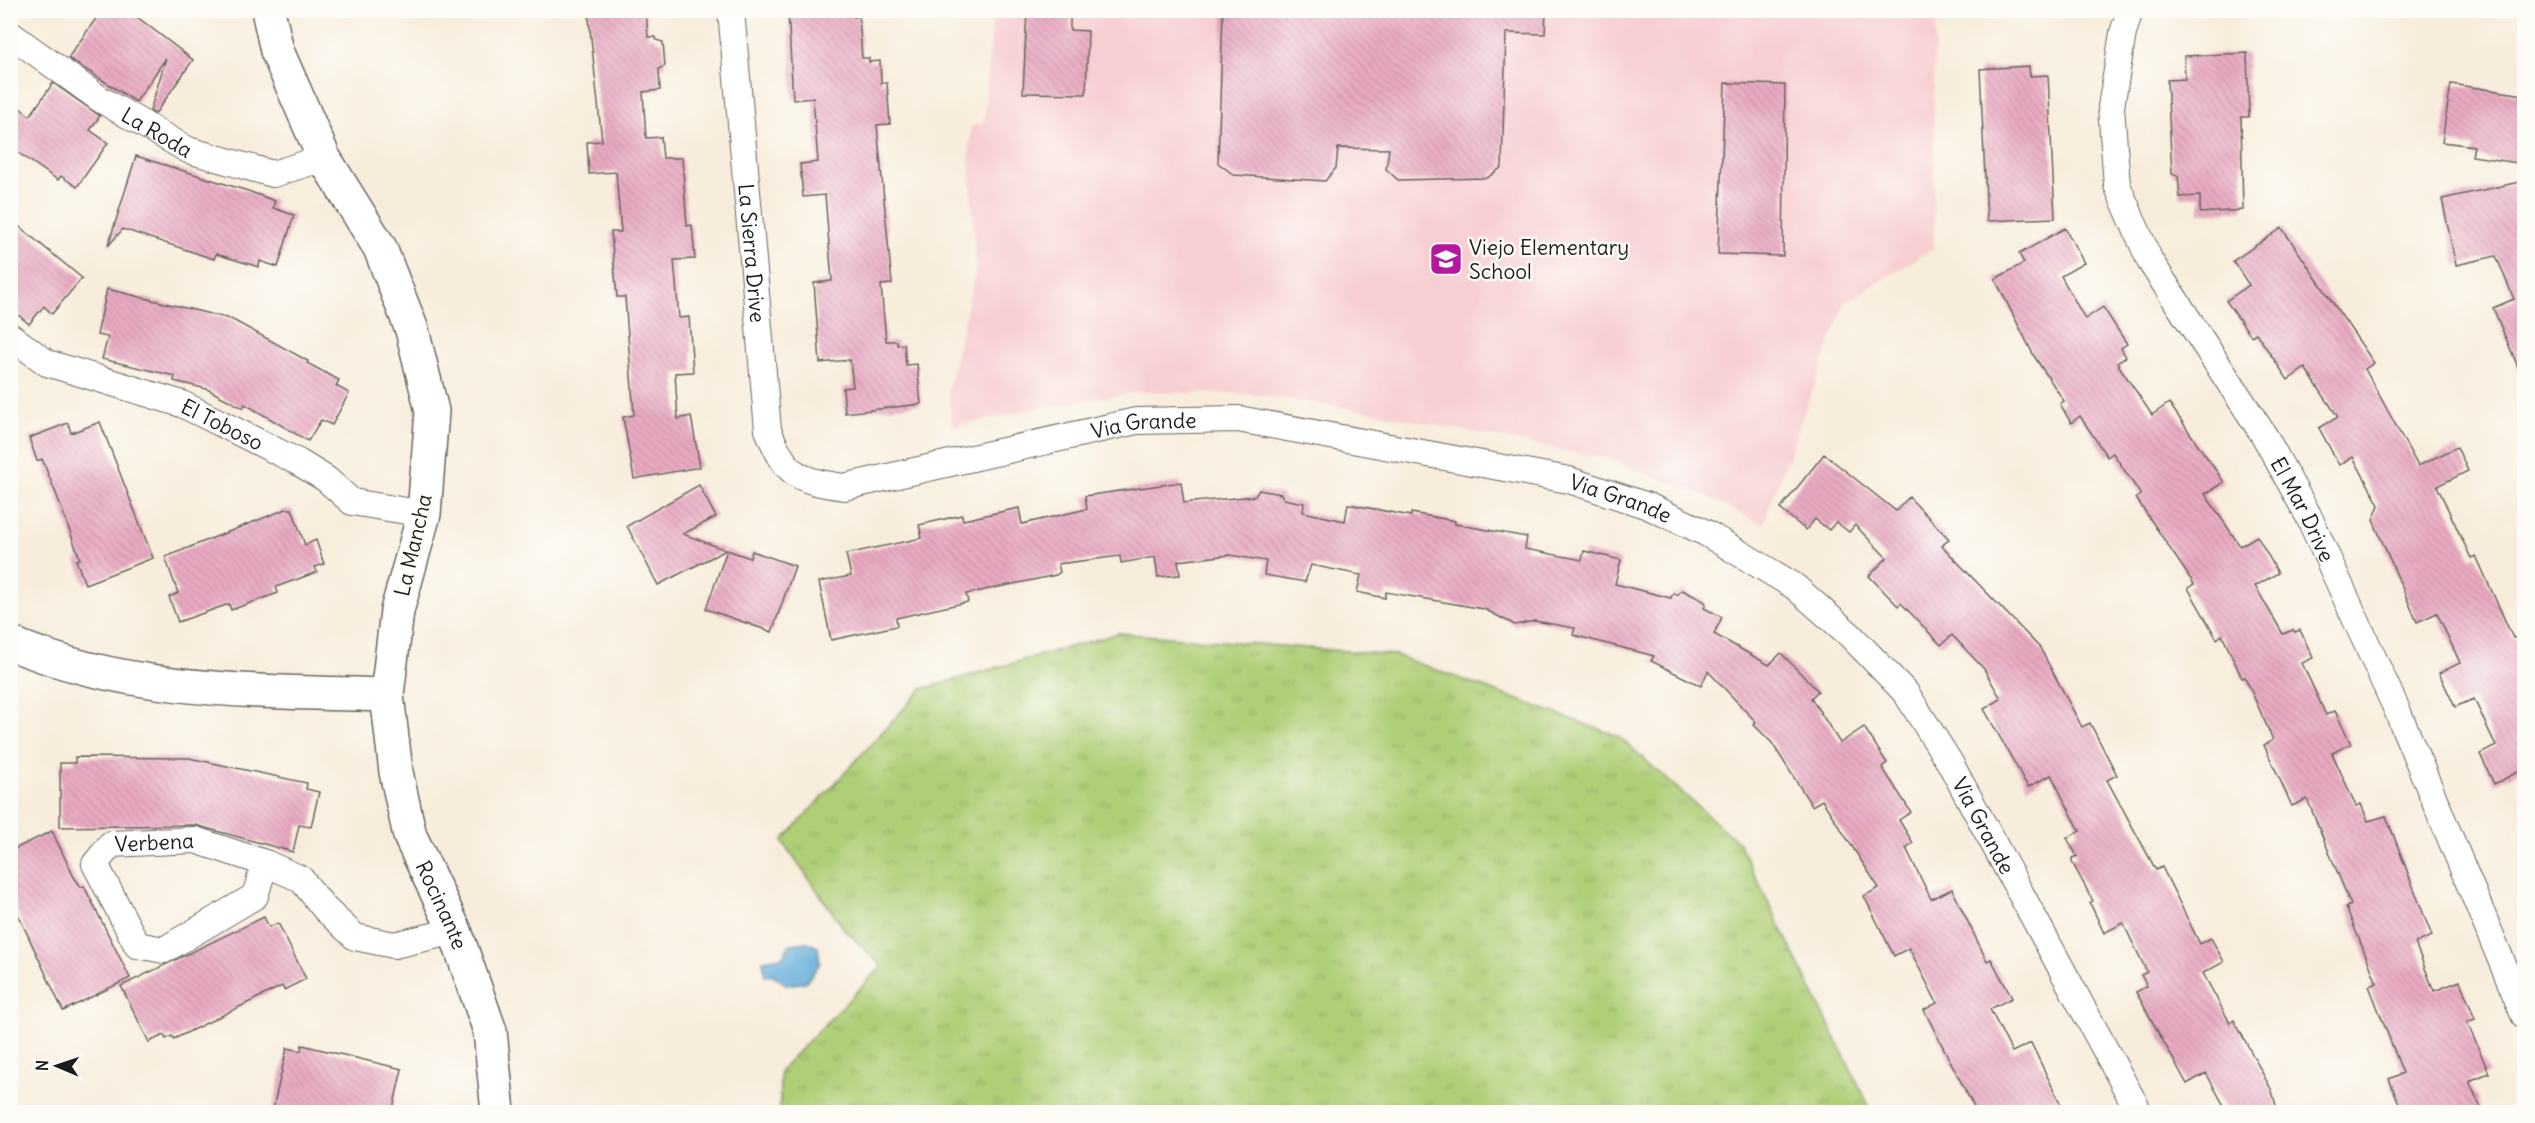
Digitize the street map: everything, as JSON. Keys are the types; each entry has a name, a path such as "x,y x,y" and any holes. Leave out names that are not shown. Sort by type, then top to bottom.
{"street":[{"name":"La Mancha","path":"268,10 277,51 324,158 381,248 412,330 432,411 424,514 397,611 387,695"},
{"name":"La Sierra Drive","path":"731,10 768,430 781,461 808,482"},
{"name":"El Mar Drive","path":"2130,10 2123,33 2111,107 2117,185 2150,261 2265,437 2308,515 2397,710 2524,1015"},
{"name":"La Roda","path":"10,34 100,99 188,150 273,174 324,158"},
{"name":"El Toboso","path":"13,342 47,363 182,404 298,462 326,479 352,502 424,514"},
{"name":"Via Grande","path":"808,482 843,487 1136,421 1238,419 1569,480 1648,506 1696,529 1794,586 1850,635 1906,693 1950,763 2139,1113"},
{"path":"10,643 106,673 202,689 387,695"},
{"name":"Rocinante","path":"387,695 396,772 410,836 455,931 490,1031 498,1113"},
{"name":"Verbena","path":"265,863 255,896 164,950 137,945 95,864 111,844 195,840 265,863 301,879 326,909 356,937 394,945 455,931"}],"shaded area":[{"name":"Viejo Elementary School","path":"993,11 1937,11 1934,58 1934,248 1845,303 1763,525 1704,495 1607,459 1361,410 1251,394 1140,392 1053,405 952,427 948,389 976,270 969,152 971,126 984,123"}],"green space":[{"path":"1119,633 1395,655 1618,736 1739,843 1872,1112 780,1112 780,1070 882,966 845,930 782,841 922,689"}],"water":[{"path":"807,942 818,947 820,963 806,982 787,985 773,975 765,976 763,960 782,957 790,944"}],"building":[{"path":"102,10 128,10 193,60 155,114 150,111 166,58 136,102 68,58"},
{"path":"588,10 646,10 648,37 656,37 656,40 663,42 665,66 659,69 660,90 643,92 646,138 661,137 663,158 682,158 687,226 692,225 695,259 674,260 679,318 689,317 693,372 675,373 678,419 691,416 700,467 634,479 623,417 634,415 625,297 617,297 611,232 621,232 616,172 589,174 587,142 602,141"},
{"path":"788,10 853,10 854,17 859,16 862,58 869,58 869,62 880,61 881,83 887,83 890,124 877,125 892,284 881,285 886,341 897,341 897,345 904,344 906,365 917,364 921,404 845,413 843,388 853,387 850,360 820,363 814,283 832,281 825,195 803,197 800,164 818,162 813,98 793,100"},
{"path":"1027,10 1070,10 1070,30 1088,31 1086,94 1023,93"},
{"path":"1223,10 1546,10 1545,34 1506,33 1502,167 1487,178 1398,180 1386,169 1389,149 1338,148 1336,168 1325,181 1234,175 1218,163"},
{"path":"2247,53 2249,117 2241,117 2243,210 2200,213 2200,196 2180,197 2178,176 2172,174 2167,80 2185,79 2184,56"},
{"path":"2029,66 2030,76 2048,75 2055,218 1987,221 1980,69"},
{"path":"53,83 100,116 90,130 108,143 77,187 61,176 58,180 10,147 10,122 20,108 30,116"},
{"path":"1725,83 1785,85 1783,256 1718,254"},
{"path":"2451,84 2524,95 2524,164 2472,156 2474,146 2442,142"},
{"path":"136,156 275,201 273,208 294,215 278,267 260,261 259,267 216,254 214,259 123,229 108,246"},
{"path":"2524,181 2524,381 2493,308 2514,299 2496,256 2456,265 2442,199"},
{"path":"10,219 82,278 52,314 44,306 29,324 10,308"},
{"path":"2065,228 2084,263 2061,276 2085,319 2103,307 2127,344 2121,348 2126,357 2117,363 2152,415 2169,403 2224,482 2205,494 2240,546 2257,536 2278,573 2255,586 2283,634 2300,630 2313,658 2302,663 2326,715 2335,711 2351,744 2332,753 2356,806 2361,804 2368,821 2386,816 2432,936 2415,943 2434,991 2460,981 2475,1019 2467,1022 2489,1073 2469,1081 2483,1113 2403,1113 2389,1079 2403,1073 2369,986 2377,983 2346,907 2351,905 2307,799 2292,806 2264,745 2273,740 2245,677 2242,678 2222,635 2217,639 2188,588 2194,584 2136,498 2141,495 2113,453 2107,457 2080,416 2071,423 2060,404 2064,401 2034,356 1995,279 2024,263 2019,254"},
{"path":"2282,228 2374,363 2365,369 2418,466 2457,447 2468,471 2437,486 2471,558 2476,556 2513,638 2516,637 2518,641 2524,639 2524,769 2494,784 2480,754 2496,746 2474,699 2455,707 2439,673 2460,663 2437,613 2417,622 2373,520 2379,505 2353,457 2339,465 2319,428 2338,417 2305,368 2288,380 2256,333 2251,336 2226,301 2249,285 2233,261"},
{"path":"107,289 231,319 339,380 336,386 349,393 332,425 321,420 308,441 245,404 243,408 207,389 174,381 175,376 102,359 108,337 97,335"},
{"path":"100,422 153,558 85,584 76,560 80,559 57,496 42,459 37,461 29,438 68,423 71,433"},
{"path":"1824,454 1896,511 1909,497 1949,539 1942,546 2040,648 2082,727 2090,723 2117,775 2107,780 2156,870 2162,867 2200,944 2211,938 2224,962 2203,973 2230,1023 2234,1020 2272,1091 2278,1113 2228,1113 2206,1073 2187,1084 2136,992 2147,986 2141,975 2147,972 2123,923 2104,933 2090,903 2093,901 2072,862 2072,858 2077,856 2067,838 2080,831 2051,775 2028,787 1984,709 2001,699 1984,669 1952,635 1941,645 1901,603 1898,606 1869,576 1887,558 1855,525 1849,532 1836,522 1829,530 1815,519 1806,530 1780,509"},
{"path":"1181,482 1184,503 1255,496 1259,490 1281,494 1284,499 1304,503 1303,512 1345,521 1348,504 1411,516 1411,513 1455,521 1455,524 1527,537 1525,549 1582,560 1584,551 1621,560 1615,584 1671,598 1673,593 1677,595 1682,590 1704,601 1706,604 1704,608 1722,617 1714,634 1769,665 1781,653 1818,691 1811,698 1840,743 1864,727 1887,763 1882,767 1911,812 1899,820 1913,843 1906,848 1931,899 1952,889 1987,961 1991,959 2012,998 1990,1009 2012,1052 2031,1043 2065,1113 1977,1113 1924,1010 1937,1003 1909,948 1894,956 1864,896 1879,888 1822,800 1812,806 1772,743 1754,725 1756,722 1708,671 1701,686 1651,661 1654,656 1573,635 1575,628 1535,621 1515,625 1484,609 1386,592 1385,598 1357,592 1361,575 1311,565 1305,582 1264,575 1266,561 1230,555 1178,561 1180,575 1158,577 1155,557 1121,563 1120,556 1058,564 1060,572 1056,575 966,594 968,602 896,618 897,626 831,640 819,582 851,576 846,554 922,538 919,525 962,515 963,520 1019,508 1022,524 1087,509 1085,496"},
{"path":"699,485 716,517 683,534 726,550 658,585 627,526"},
{"path":"286,509 292,509 305,545 316,540 324,564 315,567 317,572 276,587 278,593 231,610 229,604 178,622 169,597 178,593 165,557"},
{"path":"727,550 750,558 752,551 795,566 772,632 706,609"},
{"path":"75,757 189,758 307,783 306,789 319,792 311,827 299,825 293,852 195,825 60,827 60,763 75,763"},
{"path":"52,831 74,877 81,887 84,886 130,978 63,1011 10,897 10,851"},
{"path":"264,917 269,927 278,923 306,979 284,990 282,986 174,1039 172,1036 166,1039 164,1035 149,1042 121,986"},
{"path":"302,1045 402,1069 392,1113 272,1113 287,1048 301,1051"}],"place":[{"name":"Viejo Elementary School","path":"1446,259"}]}
